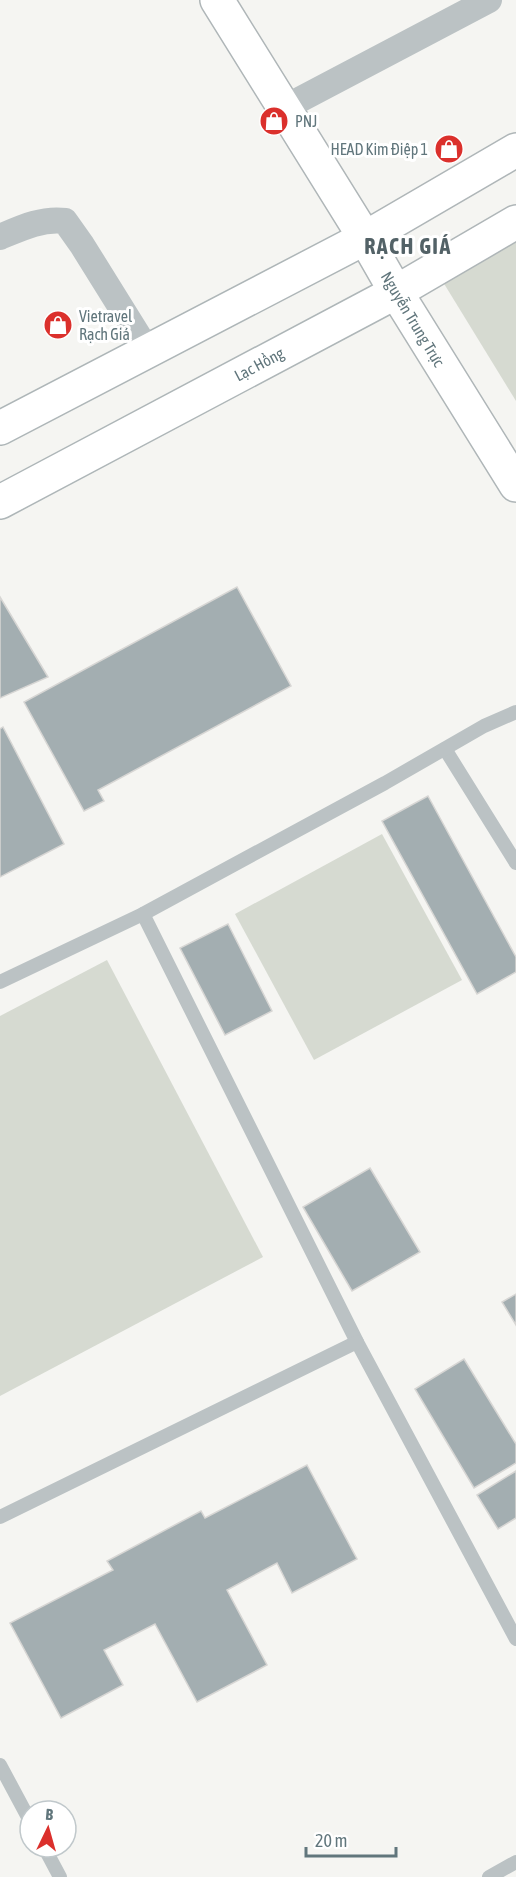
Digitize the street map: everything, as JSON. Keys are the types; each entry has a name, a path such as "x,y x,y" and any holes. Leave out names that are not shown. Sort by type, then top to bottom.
{"main road":[{"name":"Nguyễn Trung Trực","path":"217,0 396,292 503,455 516,485"},
{"path":"0,428 365,238 516,150"},
{"name":"Lạc Hồng","path":"0,502 396,292 516,222"}],"street":[{"path":"284,108 489,0"},
{"path":"0,237 36,222 53,219 65,222 82,245 148,351"}],"lane":[{"path":"0,982 143,914 484,726 516,712"},
{"path":"445,749 516,863"},
{"path":"143,914 357,1342 516,1639"},
{"path":"0,1517 357,1342"},
{"path":"0,1765 18,1799"},
{"path":"50,1859 60,1877"},
{"path":"489,1877 516,1862"}],"shaded area":[{"path":"516,222 516,401 435,269"},
{"path":"382,834 462,980 314,1060 235,914"},
{"path":"107,960 263,1257 0,1396 0,1016"}],"building":[{"path":"237,587 291,686 98,790 104,801 84,811 24,702"},
{"path":"0,597 48,677 0,698"},
{"path":"3,727 64,844 0,877 0,729"},
{"path":"428,796 516,957 516,972 477,994 382,821"},
{"path":"228,924 272,1011 225,1035 180,948"},
{"path":"370,1168 420,1252 352,1291 303,1207"},
{"path":"516,1294 516,1325 502,1302"},
{"path":"464,1359 516,1444 516,1463 474,1488 415,1389"},
{"path":"307,1465 357,1559 292,1593 277,1563 227,1590 267,1665 197,1702 155,1624 104,1650 123,1685 61,1718 10,1623 113,1570 107,1561 201,1511 205,1518"},
{"path":"516,1471 516,1518 498,1529 477,1495"}],"place":[{"name":"PNJ","path":"274,121"},
{"name":"HEAD Kim Điệp 1","path":"449,149"},
{"name":"Vietravel Rạch Giá","path":"58,325"}],"district":[{"name":"RẠCH GIÁ","path":"408,246"}]}
